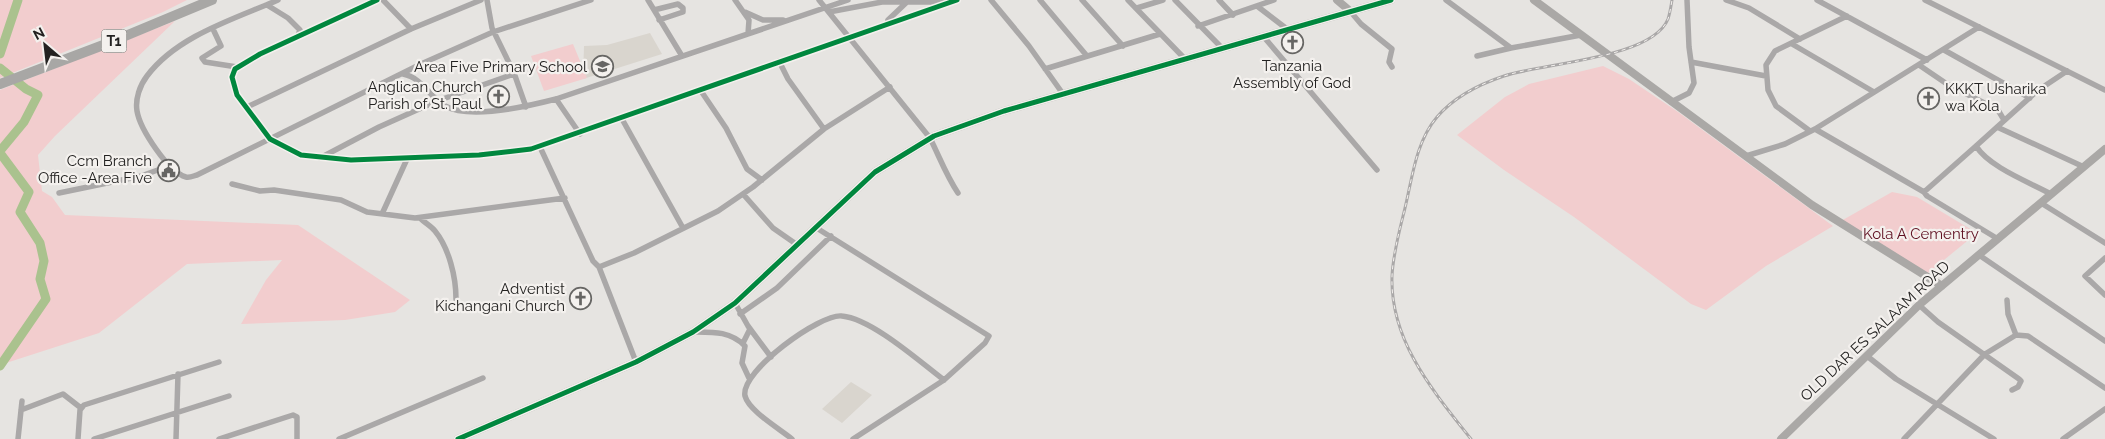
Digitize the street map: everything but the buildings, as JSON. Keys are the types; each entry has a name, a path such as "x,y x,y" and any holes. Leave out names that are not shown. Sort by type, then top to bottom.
{"highway":[{"name":"T1","path":"0,84 212,0"}],"street":[{"path":"278,0 185,44 148,75 139,92 137,112 142,127 169,166 181,175 191,177 421,64 494,32 590,0"},
{"path":"377,0 298,35 237,67 232,74 237,94 270,139 295,153 320,158 373,161 488,154 540,147 701,91 877,26 957,0"},
{"path":"383,0 411,29"},
{"path":"247,107 411,29 481,0"},
{"path":"487,0 486,6 494,32 514,74 526,107"},
{"path":"648,0 682,56"},
{"path":"735,0 746,12 763,20 794,20"},
{"path":"820,0 930,138 941,160 944,172 958,193"},
{"path":"827,11 848,0"},
{"path":"991,0 1063,94"},
{"path":"1040,0 1087,56"},
{"path":"1082,0 1123,46"},
{"path":"1128,0 1185,59"},
{"path":"1137,8 1163,0"},
{"path":"1175,0 1198,26 1222,48"},
{"path":"1219,0 1233,15"},
{"path":"1198,26 1274,0"},
{"path":"1337,0 1361,24 1392,49 1388,62 1392,67"},
{"path":"458,439 636,362 693,332 735,303 796,244 882,166 930,138 973,121 1387,0"},
{"path":"1446,0 1501,42 1512,48"},
{"path":"1534,0 1671,102 1842,225 1942,286"},
{"path":"1671,102 1693,89 1694,82 1686,0"},
{"path":"1726,0 1749,8 1799,40 1801,49"},
{"path":"1925,0 2105,90"},
{"path":"877,26 891,19 909,1"},
{"path":"1821,1 1927,60"},
{"path":"403,74 417,78 437,101 454,110 526,107 556,99 748,34 827,11 882,2 946,2"},
{"path":"654,10 678,4 683,8 683,12 659,20"},
{"path":"267,5 288,18 298,28 298,35"},
{"path":"1257,6 1287,29"},
{"path":"746,12 751,26 748,34"},
{"path":"1847,16 1771,55 1766,65 1770,100 1775,107 1812,130 1924,192 1927,196 1998,239"},
{"path":"1746,156 1785,144 1812,130 1980,27"},
{"path":"213,30 220,39 221,46 202,58 205,62 237,67"},
{"path":"1044,69 1160,34"},
{"path":"1477,56 1497,49 1581,35"},
{"path":"1263,36 1377,170"},
{"path":"1497,49 1501,42"},
{"path":"1792,44 1874,92"},
{"path":"1944,50 2030,98"},
{"path":"779,62 788,79 824,129"},
{"path":"1691,62 1766,76"},
{"path":"417,78 421,64"},
{"path":"1919,65 1947,84 1998,110 2004,120"},
{"path":"1924,192 2004,120 2066,71"},
{"path":"320,158 379,127 437,101 514,74"},
{"path":"599,268 705,219 762,180 824,129 890,87"},
{"path":"701,91 726,128 747,169 762,180"},
{"path":"556,99 580,134"},
{"path":"622,119 683,228"},
{"path":"1997,126 2084,167"},
{"path":"1976,146 1979,152 1990,161 2051,194"},
{"path":"540,147 593,261 599,268 636,362"},
{"name":"OLD DAR ES SALAAM ROAD","path":"1781,439 1919,305 2105,149"},
{"path":"382,214 408,159"},
{"path":"59,193 141,176 169,166"},
{"path":"232,184 260,191 274,190 341,200 367,212 420,218 565,198"},
{"path":"743,194 773,228 796,244"},
{"path":"2041,203 2105,243"},
{"path":"420,218 437,232 456,278 456,299"},
{"path":"815,227 989,333 985,343 944,380 853,439"},
{"path":"740,314 777,288 831,236"},
{"path":"1979,255 2105,341"},
{"path":"2105,258 2085,276 2092,285 2105,295"},
{"path":"2007,300 2008,314 2016,335"},
{"path":"735,303 750,330 771,357"},
{"path":"1919,305 1938,322 2019,379 2018,386 2012,390"},
{"path":"792,439 748,402 744,388 749,378 771,357 831,316 843,314 862,321 944,380"},
{"path":"749,378 742,368 742,354 745,346 743,343 750,330"},
{"path":"693,332 725,332 743,343"},
{"path":"1904,439 1985,354 2016,335 2028,336 2105,388"},
{"path":"1867,356 1896,378 1994,439"},
{"path":"81,408 178,374 219,362"},
{"path":"176,439 178,374"},
{"path":"339,439 483,378"},
{"path":"21,410 63,394 81,408"},
{"path":"94,439 229,396"},
{"path":"18,439 22,401"},
{"path":"78,439 81,408"},
{"path":"2063,439 2105,409"},
{"path":"219,439 292,415 297,417 297,439"}],"shaded area":[{"name":"Area Five Primary School","path":"650,33 662,54 583,79 584,46 607,45"},
{"path":"851,382 872,395 842,423 822,409"}],"green space":[{"path":"0,0 187,0 163,12 0,78"},
{"path":"175,21 55,136 38,155 42,191 52,197 65,215 298,225 410,300 395,312 345,320 241,324 266,280 282,260 187,264 99,333 6,363 0,370 0,90"},
{"path":"573,44 587,78 544,91 531,56"},
{"path":"1603,66 1629,79 1678,112 1833,226 1766,266 1706,310 1691,304 1574,217 1504,170 1457,135 1505,97 1529,84"},
{"name":"Kola A Cementry","path":"1892,192 1917,197 1977,233 1928,273 1841,221"}],"waterway":[{"path":"0,54 18,0"},
{"path":"0,68 26,89 38,95 24,122 0,151"},
{"path":"0,153 29,192 20,212 40,243 44,261 40,279 46,299 0,366"}],"railway":[{"path":"1471,439 1442,402 1416,364 1398,322 1393,300 1393,261 1415,164 1423,139 1437,117 1451,103 1486,83 1521,71 1594,58 1641,43 1658,32 1668,19 1672,0"}],"cycle path":[{"path":"377,0 260,54 235,69 232,77 237,95 270,139 301,155 351,160 479,155 531,149 701,91 849,36 957,0"},
{"path":"458,439 636,362 693,332 735,303 875,172 934,136 1004,111 1391,0"}],"place":[{"name":"Tanzania Assembly of God","path":"1292,43"},
{"name":"Area Five Primary School","path":"603,67"},
{"name":"Anglican Church Parish of St. Paul","path":"498,96"},
{"name":"KKKT Usharika wa Kola","path":"1929,98"},
{"name":"Ccm Branch Office -Area Five","path":"168,170"},
{"name":"Adventist Kichangani Church","path":"581,298"}]}
